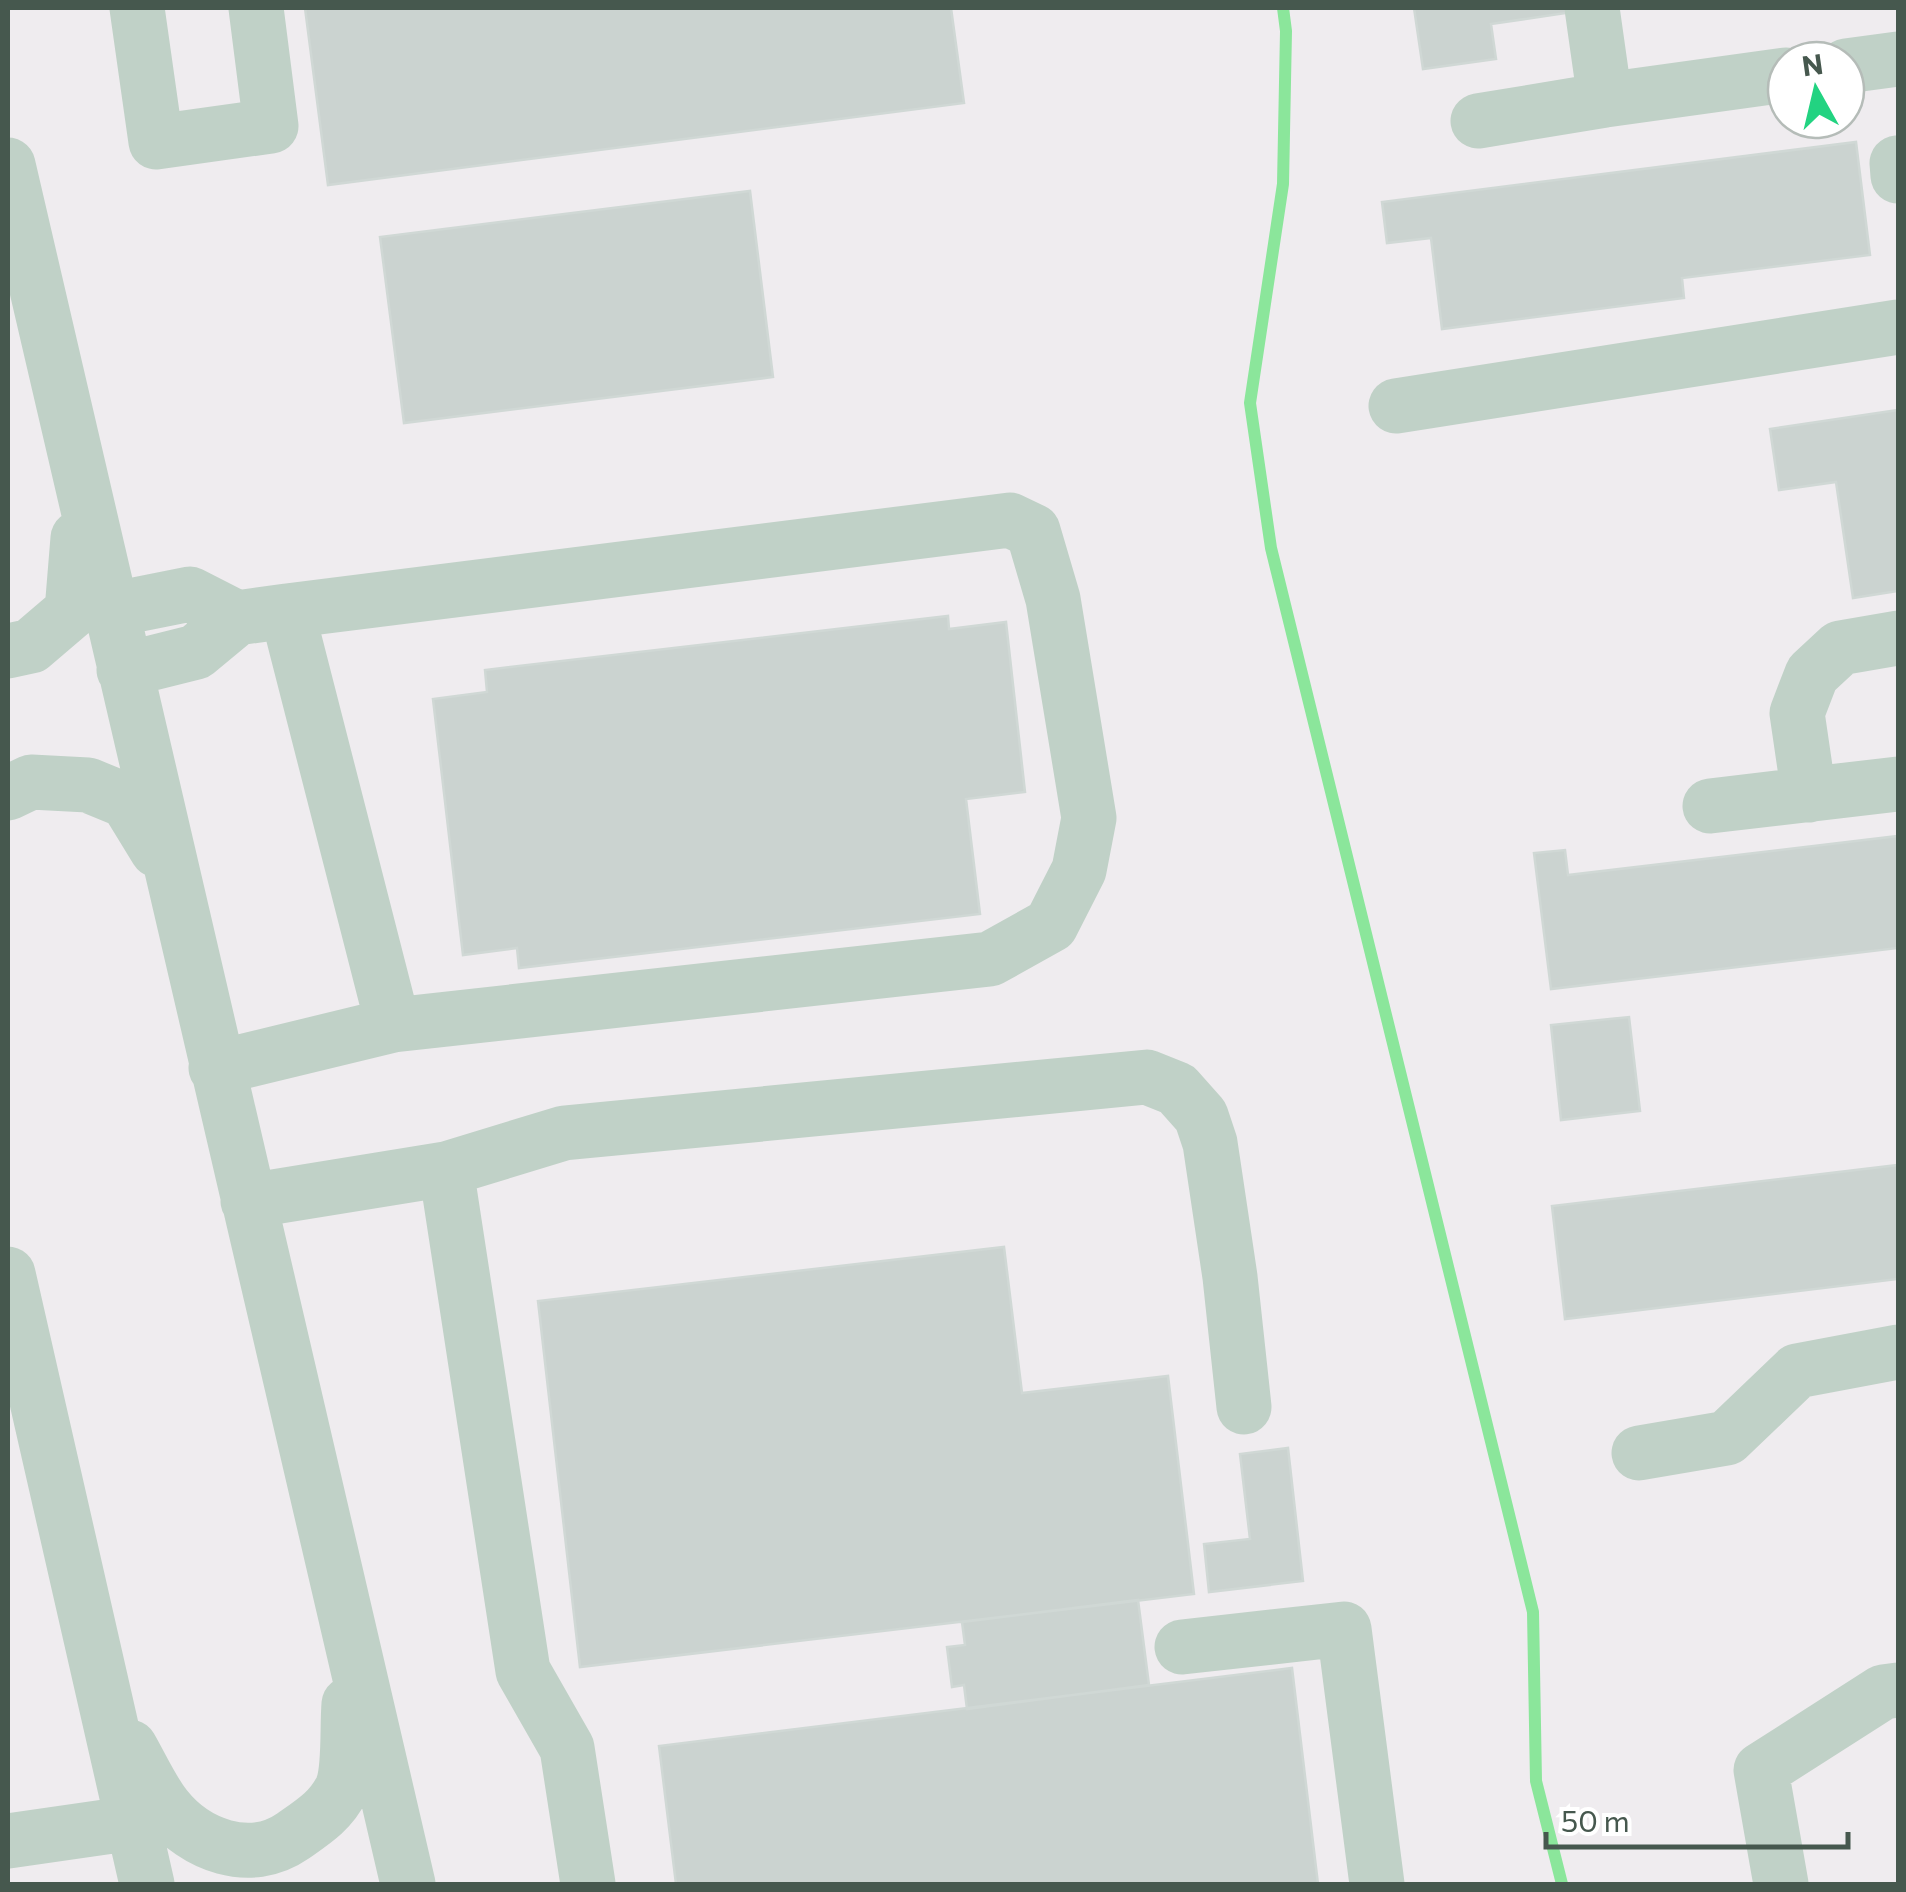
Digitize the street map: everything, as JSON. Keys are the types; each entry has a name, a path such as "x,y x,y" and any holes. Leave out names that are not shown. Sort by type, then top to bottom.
{"street":[{"path":"137,8 156,142 271,126 256,8"},
{"path":"1592,8 1605,100"},
{"path":"1866,63 1898,59"},
{"path":"1478,121 1766,78"},
{"path":"8,165 408,1884"},
{"path":"1396,406 1898,327"},
{"path":"8,652 31,646 72,612 82,485"},
{"path":"124,670 196,652 262,615 1010,520 1033,532 1053,599 1089,818 1079,870 1051,925 990,959 393,1025 216,1068"},
{"path":"110,610 190,594 262,615"},
{"path":"262,615 393,1025"},
{"path":"1809,795 1797,713 1812,674 1840,648 1898,638"},
{"path":"8,792 31,782 88,785 127,801 170,870"},
{"path":"1710,806 1898,784"},
{"path":"248,1201 446,1170 564,1133 1148,1077 1177,1089 1201,1116 1210,1143 1244,1407"},
{"path":"446,1170 522,1671 567,1748 588,1884"},
{"path":"8,1274 21,1399 106,1705 147,1884"},
{"path":"1639,1453 1727,1438 1797,1370 1898,1352"},
{"path":"1182,1647 1344,1628 1377,1884"},
{"path":"106,1705 165,1807 175,1817 196,1837 234,1850 255,1850 284,1842 328,1812 344,1785 353,1642"},
{"path":"1781,1884 1761,1770 1883,1692 1898,1690"},
{"path":"8,1841 134,1823"}],"building":[{"path":"305,8 951,8 964,103 328,185"},
{"path":"1414,8 1566,8 1566,13 1491,24 1496,59 1423,69"},
{"path":"1856,142 1870,255 1682,278 1684,298 1442,329 1431,238 1387,243 1382,202"},
{"path":"750,191 773,377 404,423 380,237"},
{"path":"1898,410 1898,591 1853,598 1836,482 1779,490 1770,429"},
{"path":"948,616 949,629 1006,622 1025,792 966,799 980,914 519,968 517,948 463,955 433,699 487,692 485,670"},
{"path":"1898,836 1898,948 1551,989 1534,853 1565,850 1568,875"},
{"path":"1629,1017 1640,1111 1561,1120 1551,1025"},
{"path":"1898,1165 1898,1279 1565,1319 1552,1206"},
{"path":"1004,1247 1022,1393 1168,1376 1194,1594 580,1667 538,1301"},
{"path":"1288,1448 1303,1581 1209,1592 1204,1544 1250,1539 1240,1454"},
{"path":"1138,1600 1149,1685 967,1709 964,1685 952,1687 947,1647 965,1645 962,1622"},
{"path":"1292,1668 1318,1884 676,1884 659,1746"}],"waterway":[{"path":"1283,8 1283,184 1250,403 1271,548 1533,1612 1536,1781 1562,1884"}]}
